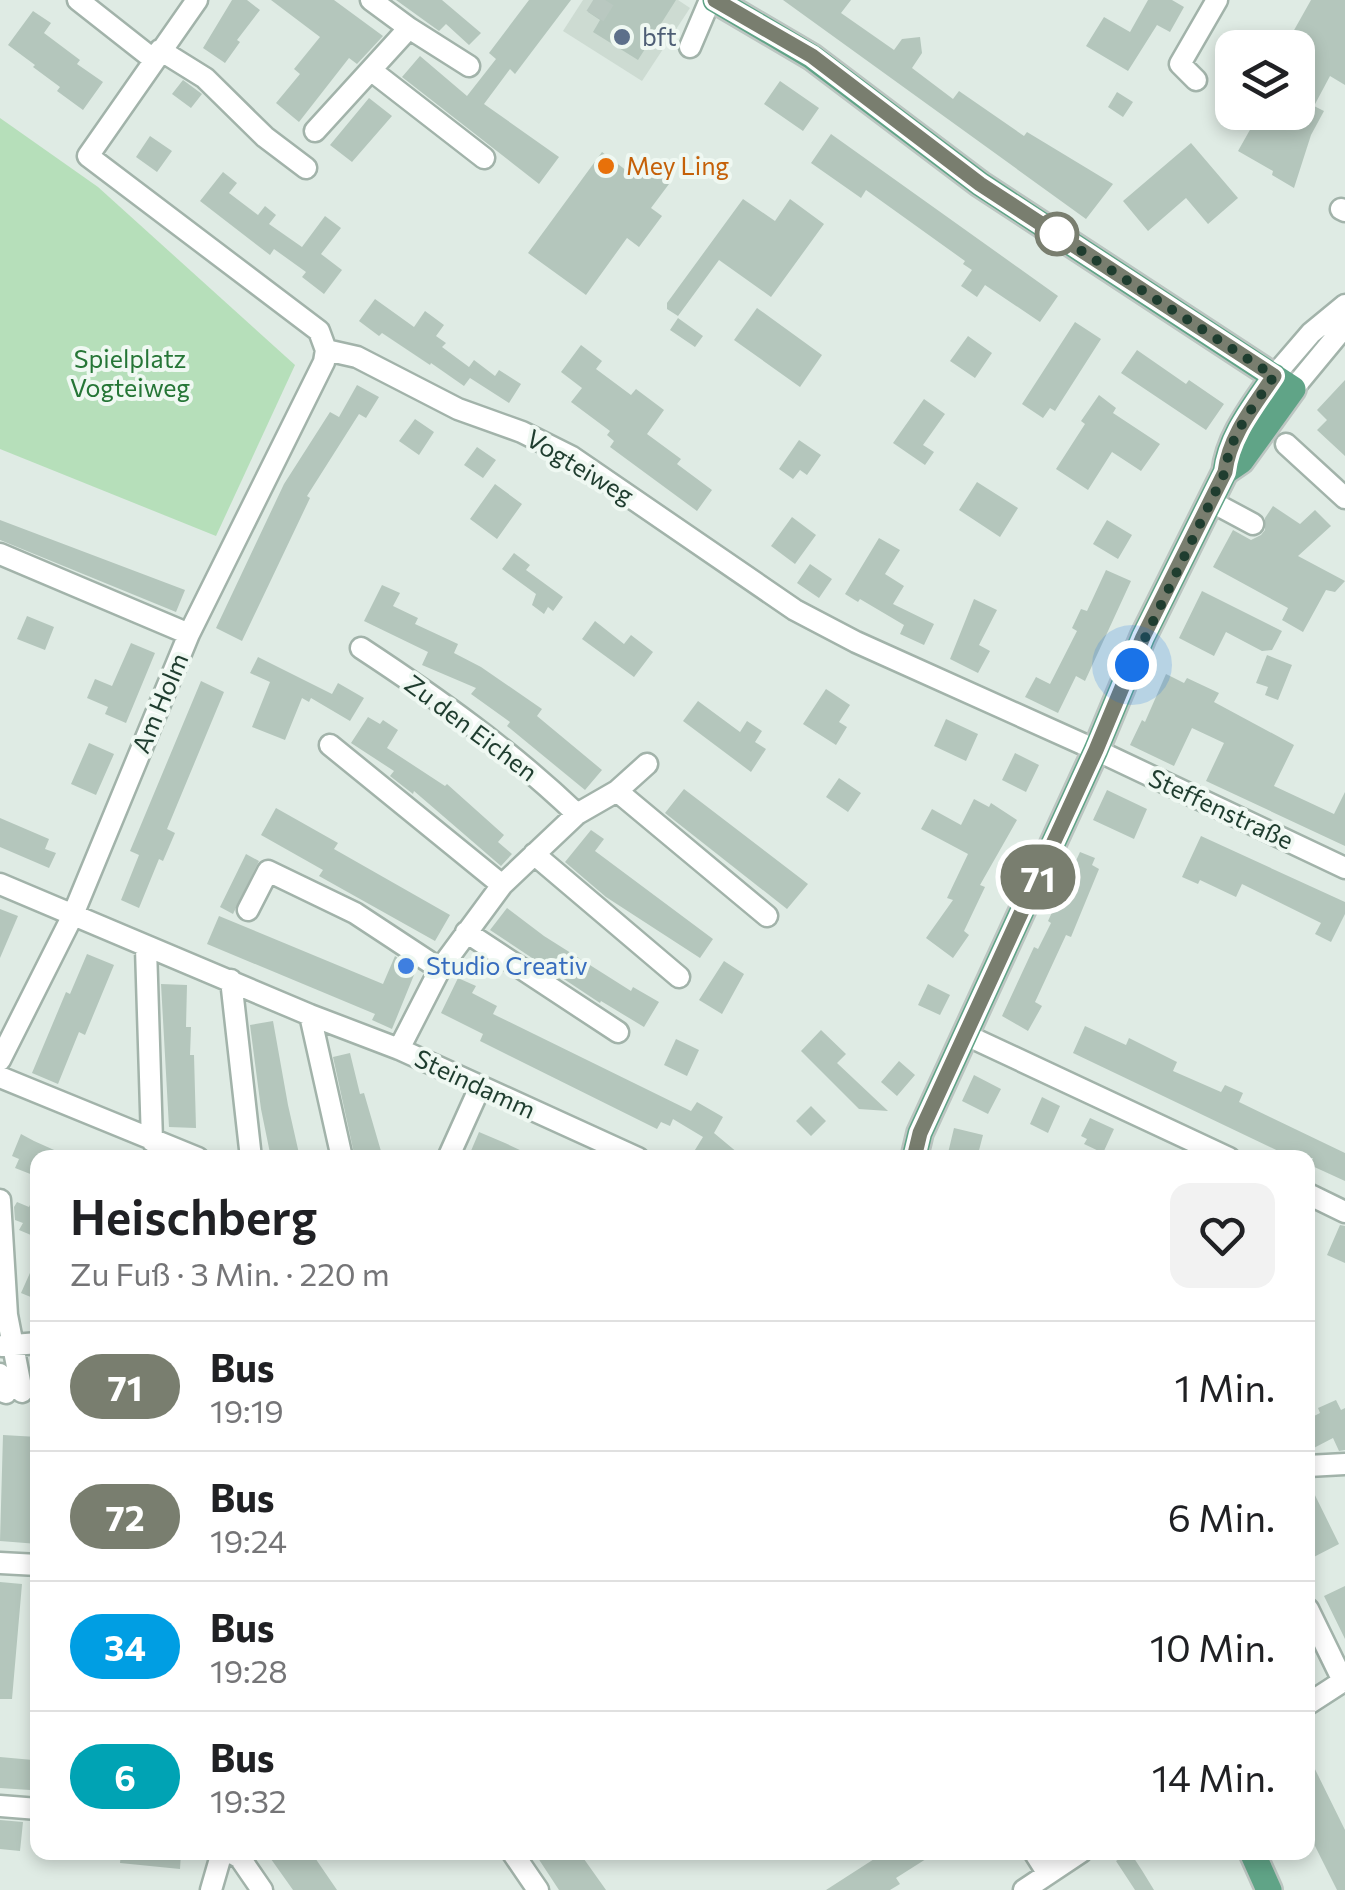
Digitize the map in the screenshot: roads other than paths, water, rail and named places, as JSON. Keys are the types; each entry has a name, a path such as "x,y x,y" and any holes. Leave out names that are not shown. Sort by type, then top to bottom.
{"main road":[{"path":"727,3 812,56 980,184 1284,383 1246,417 1227,452 1225,472 1143,637 1096,750 920,1133 916,1150"},
{"path":"1256,1860 1269,1890"}],"street":[{"path":"78,0 157,55 205,78 265,137 306,168"},
{"path":"197,0 88,156 319,331 326,350"},
{"path":"371,0 469,66"},
{"path":"1196,80 1180,64 1217,0"},
{"path":"690,46 727,3"},
{"path":"315,132 409,28"},
{"path":"372,71 484,158"},
{"path":"1284,383 1312,333 1345,305"},
{"path":"1284,383 1345,326"},
{"name":"Am Holm","path":"0,1060 72,917 189,634 324,362 326,350"},
{"name":"Vogteiweg","path":"326,350 357,357 458,409 522,432 572,458 796,610 856,642 1096,750"},
{"path":"1286,444 1345,498"},
{"path":"1210,501 1254,524"},
{"path":"0,554 189,634"},
{"name":"Zu den Eichen","path":"361,648 448,706 535,774 576,814"},
{"path":"330,745 502,885"},
{"name":"Steffenstraße","path":"1096,750 1345,868"},
{"path":"399,1049 440,969 502,885 576,814 616,791 647,764"},
{"path":"616,791 767,916"},
{"path":"534,854 679,976"},
{"path":"248,910 268,871 355,913 440,969"},
{"name":"Steindamm","path":"0,884 146,948 399,1049 620,1150"},
{"path":"466,932 618,1032"},
{"path":"146,948 152,1141"},
{"path":"231,980 251,1150"},
{"path":"310,1015 340,1150"},
{"path":"966,1035 1197,1150"},
{"path":"0,1078 175,1150"},
{"path":"452,1150 480,1087"},
{"path":"1315,1197 1345,1212"},
{"path":"0,1200 9,1386"},
{"path":"5,1346 30,1344"},
{"path":"1315,1466 1345,1464"},
{"path":"0,1563 30,1565"},
{"path":"1315,1623 1344,1681 1315,1700"},
{"path":"0,1806 30,1808"},
{"path":"211,1890 220,1860"},
{"path":"241,1860 262,1890"},
{"path":"517,1860 538,1890"},
{"path":"1039,1860 1048,1874"},
{"path":"1024,1890 1068,1860"}],"tunnel":[{"path":"595,16 605,0"}],"place":[{"name":"bft","path":"622,37"},
{"name":"Mey Ling","path":"606,166"},
{"name":"Studio Creativ","path":"406,966"}],"park label":[{"name":"Spielplatz Vogteiweg","path":"130,374"}]}
